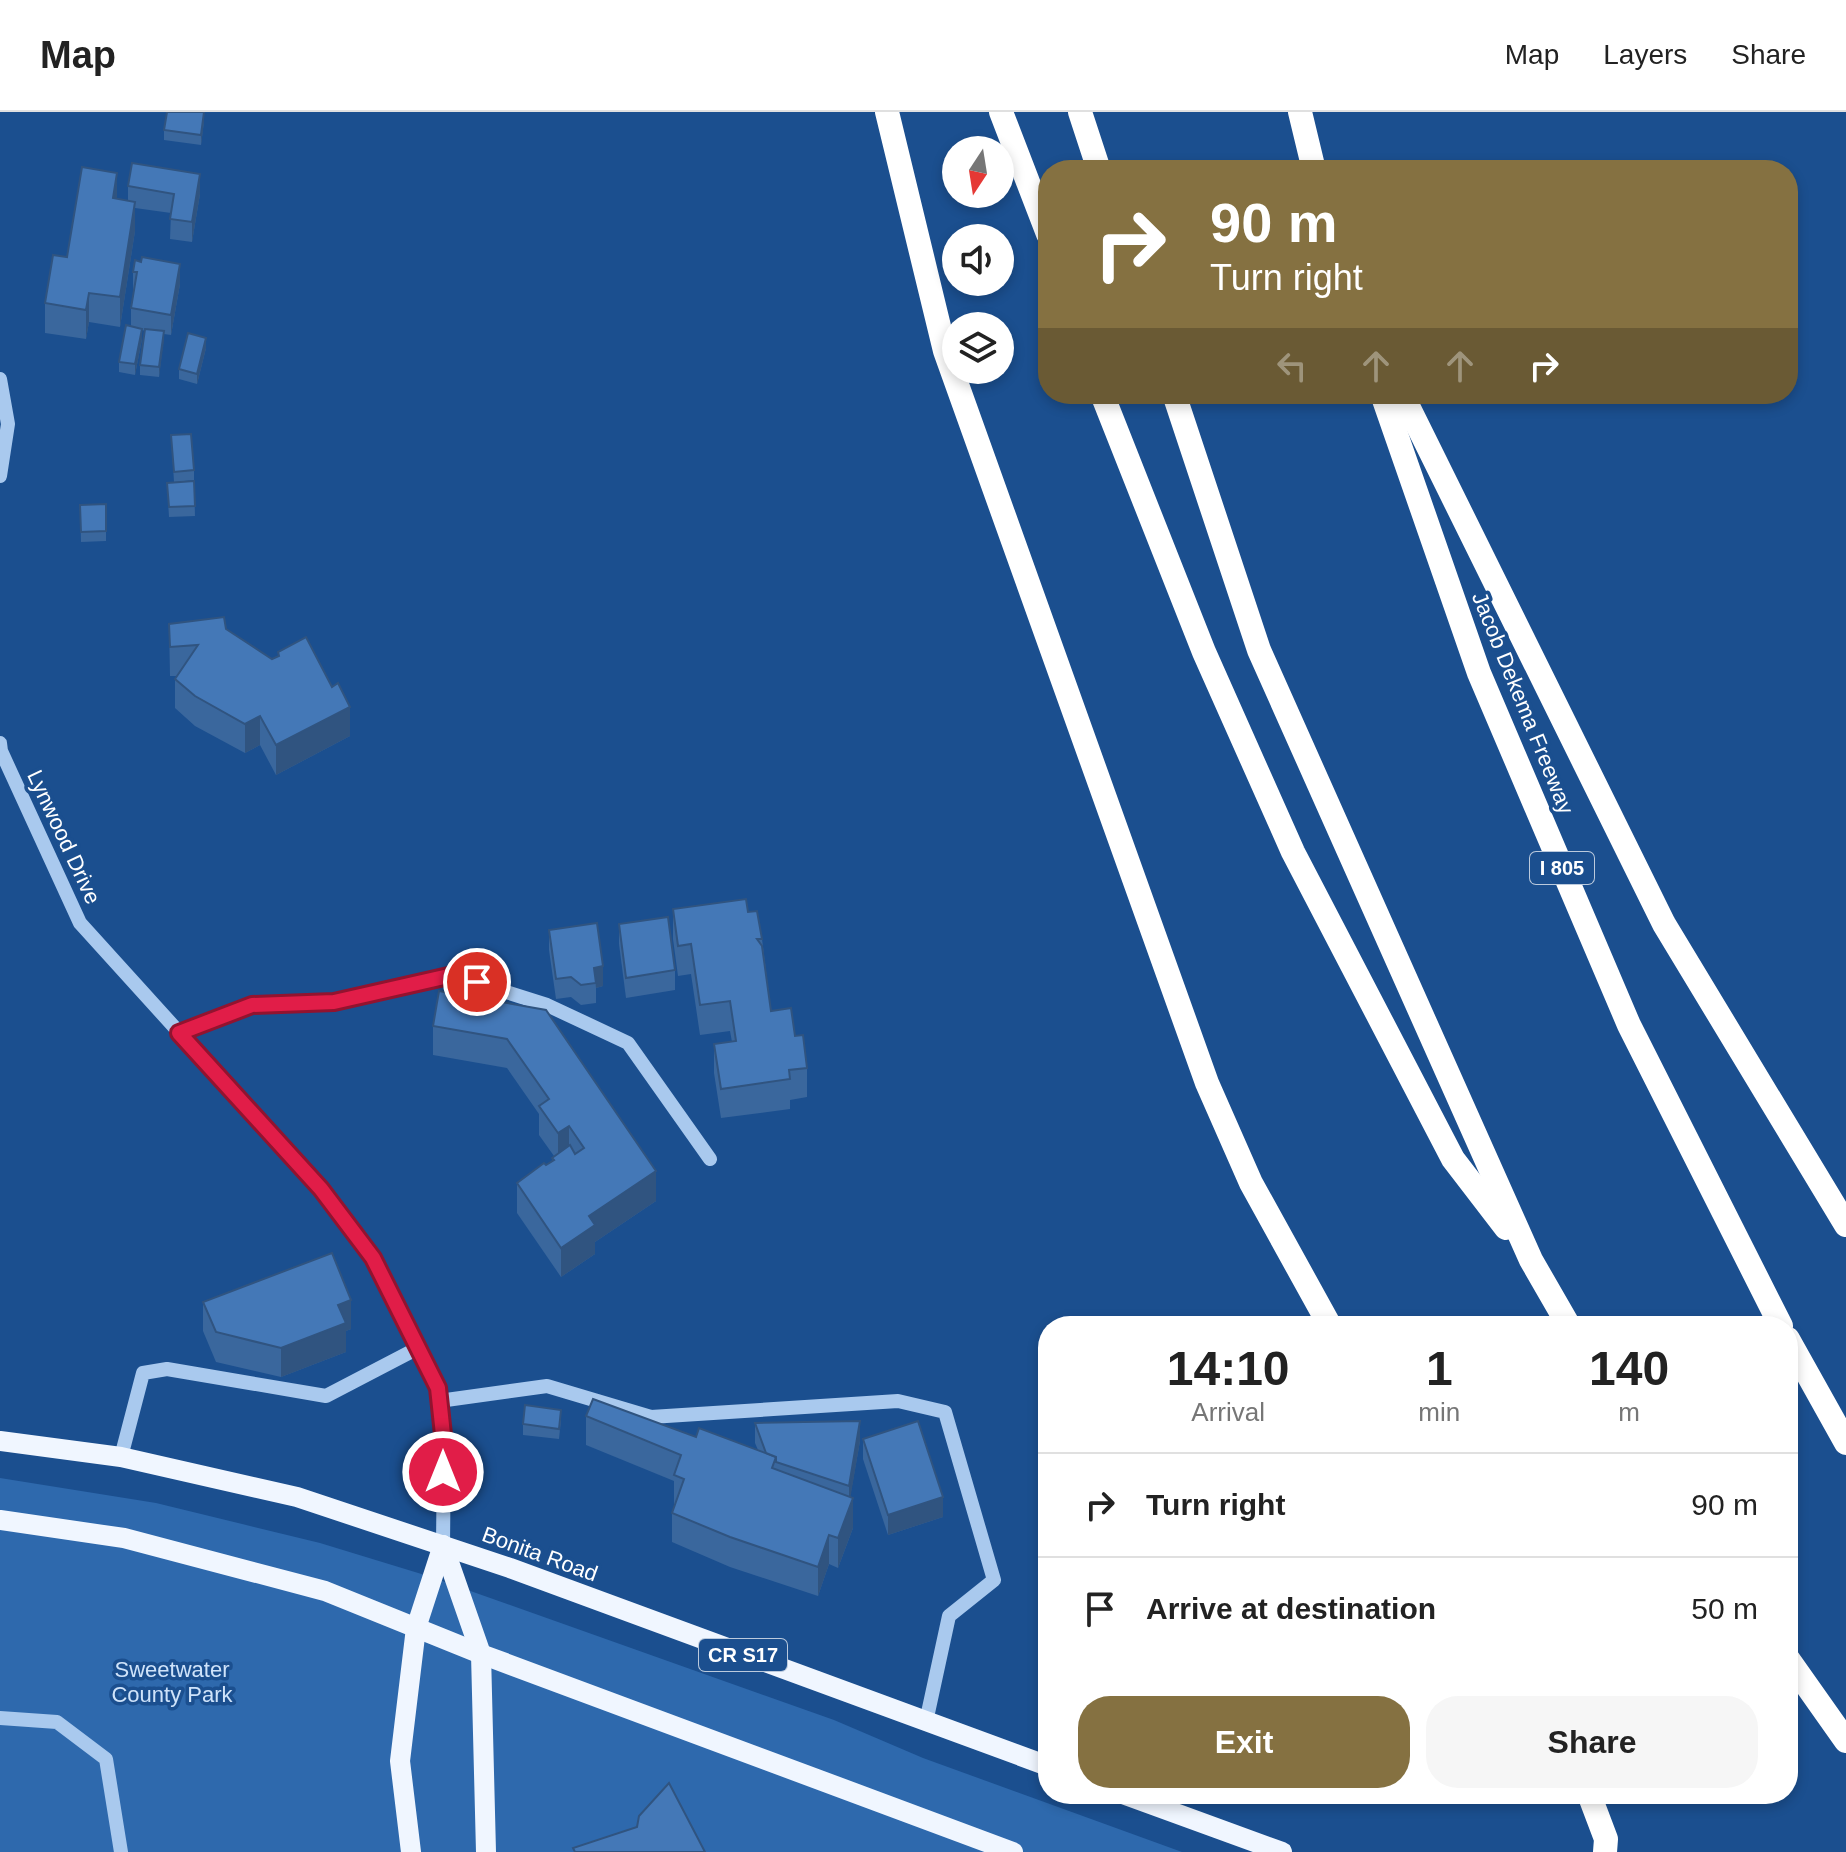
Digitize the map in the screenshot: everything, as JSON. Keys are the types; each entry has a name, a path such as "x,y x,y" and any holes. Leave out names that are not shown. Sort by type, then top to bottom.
{"highway":[{"path":"887,112 945,351 1207,1083 1251,1183 1324,1316"},
{"path":"1001,112 1038,208"},
{"path":"1080,112 1096,160"},
{"path":"1300,112 1312,160"},
{"path":"1106,404 1204,652 1293,852 1453,1159 1531,1260"},
{"path":"1177,404 1259,650 1531,1260 1563,1316"},
{"name":"Jacob Dekema Freeway","path":"1385,404 1479,673 1616,996 1776,1316"},
{"path":"1407,404 1664,924 1846,1225"},
{"path":"1798,1357 1846,1443"},
{"path":"1798,1673 1846,1741"},
{"path":"1593,1804 1606,1839 1605,1852"}],"main road":[{"name":"Bonita Road","path":"0,1441 121,1457 297,1497 443,1545 1038,1762"},
{"path":"0,1520 124,1538 325,1591 481,1654 1013,1852"},
{"path":"411,1852 400,1761 416,1628 443,1545"},
{"path":"443,1545 481,1654 486,1852"},
{"path":"1150,1804 1282,1852"}],"street":[{"path":"0,379 8,424 0,476"},
{"name":"Lynwood Drive","path":"0,743 80,923 330,1201 373,1258 438,1388 444,1444 443,1545"},
{"path":"179,1033 252,1005 334,1002 453,975 547,1005 628,1043 710,1159"},
{"path":"121,1457 143,1373 167,1369 326,1396 420,1347"},
{"path":"439,1401 547,1386 651,1417 898,1401 945,1412 994,1580 949,1616 926,1722"},
{"path":"0,1718 57,1722 106,1759 121,1852"}],"green space":[{"name":"Sweetwater County Park","path":"0,1478 156,1503 320,1543 428,1576 834,1720 923,1758 1038,1800 1038,1804 1050,1804 1182,1852 0,1852"}],"building":[{"path":"167,112 204,112 201,135 164,130"},
{"path":"132,163 200,174 192,222 170,219 174,194 128,186"},
{"path":"82,167 117,173 113,198 135,202 120,297 89,293 86,310 45,303 53,255 67,257"},
{"path":"142,257 180,264 171,315 131,308 137,272 133,272 135,260 141,262"},
{"path":"126,325 142,329 135,364 119,362"},
{"path":"145,329 164,331 159,367 140,365"},
{"path":"188,333 206,338 197,374 179,369"},
{"path":"191,434 194,470 174,472 171,435"},
{"path":"194,481 195,506 169,507 167,483"},
{"path":"106,504 106,531 81,532 80,505"},
{"path":"224,617 226,629 272,659 279,656 278,652 306,637 332,687 338,683 350,707 276,745 260,716 245,724 195,696 175,679 198,645 170,647 169,624"},
{"path":"746,899 748,912 757,911 762,939 757,939 762,946 771,1011 791,1008 795,1036 803,1035 807,1068 789,1070 790,1079 721,1089 714,1044 736,1041 730,1001 700,1005 691,944 678,946 673,909"},
{"path":"668,917 675,970 626,978 619,924"},
{"path":"597,923 603,966 594,968 596,983 581,985 571,977 556,979 549,930"},
{"path":"439,991 546,1010 656,1171 589,1216 595,1225 561,1248 517,1183 544,1163 546,1165 554,1160 552,1158 570,1145 575,1154 584,1148 569,1126 558,1133 539,1106 549,1099 507,1039 433,1026"},
{"path":"332,1253 351,1300 338,1305 346,1323 281,1348 216,1332 203,1302"},
{"path":"593,1399 696,1437 699,1428 776,1457 772,1468 853,1498 838,1538 829,1535 818,1567 672,1513 684,1479 674,1475 681,1455 586,1416"},
{"path":"525,1405 561,1410 559,1429 523,1424"},
{"path":"860,1421 849,1486 776,1462 776,1457 766,1453 755,1423"},
{"path":"918,1421 943,1497 888,1515 863,1439"},
{"path":"669,1783 705,1852 575,1852 573,1848 637,1827 639,1816"}],"route":[{"path":"443,1472 444,1444 438,1388 373,1258 321,1189 179,1033 252,1005 334,1002 453,975 477,982"}]}
